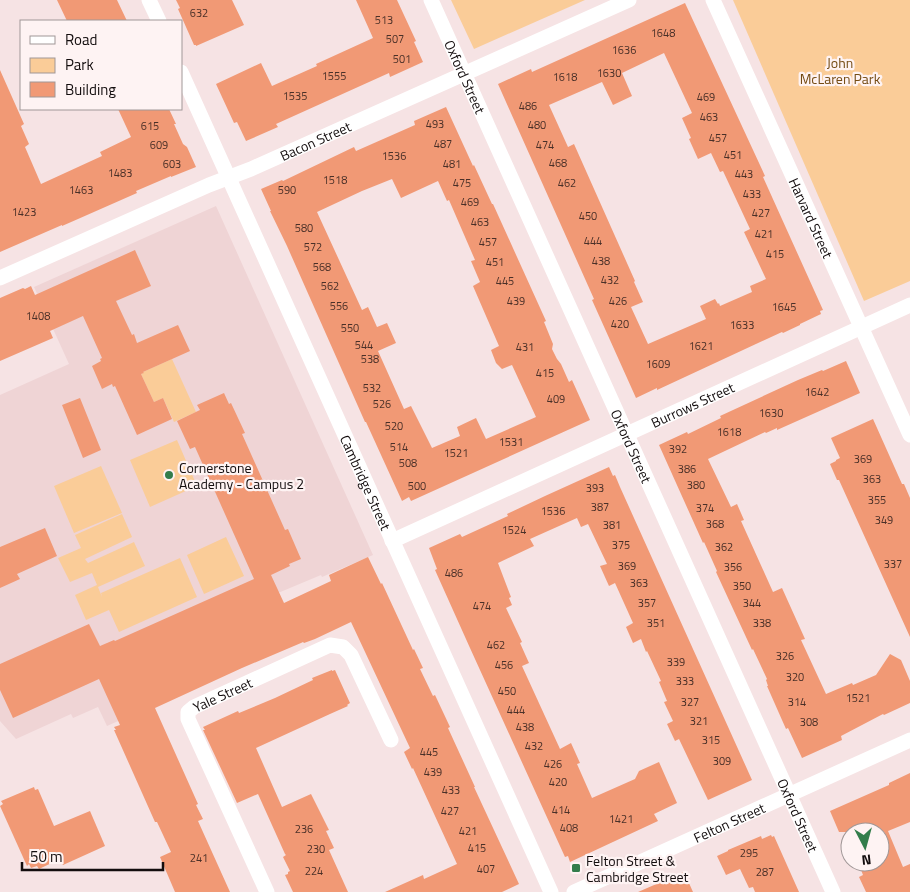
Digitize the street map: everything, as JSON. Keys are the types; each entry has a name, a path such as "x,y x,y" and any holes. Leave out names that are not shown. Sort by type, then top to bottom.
{"street":[{"path":"149,0 158,20"},
{"name":"Oxford Street","path":"431,0 832,892"},
{"name":"Bacon Street","path":"0,278 629,0"},
{"name":"Harvard Street","path":"713,0 910,435"},
{"name":"Cambridge Street","path":"182,74 551,892"},
{"name":"Burrows Street","path":"392,540 910,305"},
{"name":"Yale Street","path":"267,892 188,719 188,712 194,707 330,645 342,647 351,655 391,740"},
{"name":"Felton Street","path":"574,892 910,740"}],"shaded area":[{"name":"Cornerstone Academy - Campus 2","path":"216,206 373,555 278,593 154,705 107,726 98,707 73,718 71,714 16,739 0,721 0,395 69,364 34,287"}],"green space":[{"path":"451,0 585,0 474,49"},
{"name":"John McLaren Park","path":"733,0 910,0 910,281 864,301"},
{"path":"172,359 196,412 174,422 163,398 154,402 141,374"},
{"path":"177,440 197,486 150,507 130,460"},
{"path":"101,466 122,513 74,533 54,486"},
{"path":"122,514 132,537 85,559 88,563 134,542 145,566 98,587 102,597 101,593 180,558 197,597 119,632 109,610 86,620 75,595 97,585 92,573 70,582 58,558 81,548 75,535"},
{"path":"226,537 244,576 204,594 187,555"}],"building":[{"path":"57,0 117,0 127,20 67,20"},
{"path":"176,0 232,0 244,25 196,46 178,9 180,8"},
{"path":"356,0 397,0 416,41 414,42 423,62 390,77 389,73 276,124 278,127 246,141 237,122 234,123 216,84 261,63 272,86 373,38"},
{"path":"685,3 765,176 763,177 823,310 820,311 821,314 783,333 636,398 498,84 531,69 532,72","holes":["664,53 692,113 682,118 691,138 689,139 698,159 711,153 720,172 723,171 750,229 744,232 766,279 750,286 752,292 720,306 715,299 700,306 706,319 648,344 631,307 643,302 635,281 574,144 568,147 549,105 602,82 613,105 632,96 622,73"]},
{"path":"0,70 24,124 21,126 29,144 25,147 41,184 102,156 100,152 131,137 118,110 169,110 183,144 187,147 196,167 136,191 137,193 0,252"},
{"path":"446,107 493,204 546,321 544,322 553,344 552,349 569,382 572,380 590,420 411,501 409,497 402,501 261,189 283,181 354,147 356,151 415,125 414,121","holes":["392,179 401,198 438,181 447,201 449,200 475,260 471,261 480,282 473,286 499,346 491,350 496,363 502,369 512,365 536,417 486,439 476,418 457,427 460,436 432,448 411,406 404,409 378,351 396,343 387,323 377,327 368,307 362,310 317,212"]},
{"path":"135,250 151,286 116,301 132,335 134,334 137,343 178,325 190,351 141,374 154,402 163,398 172,419 137,435 115,386 113,387 112,384 102,389 92,366 101,361 100,359 102,358 83,316 50,331 53,338 0,361 0,298 31,286 35,295"},
{"path":"846,361 860,393 777,430 777,428 765,432 708,459 731,507 737,504 744,520 741,521 773,592 782,588 805,639 801,640 826,694 876,675 890,654 901,660 910,681 910,703 883,714 841,736 842,740 802,758 788,728 786,729 767,686 767,679 659,445 687,432 688,434 721,418 720,416 798,380"},
{"path":"224,393 229,404 231,403 245,433 242,434 285,530 288,529 301,559 271,575 284,603 331,581 329,575 368,557 423,668 420,669 450,727 448,728 519,884 502,892 385,892 423,875 424,879 457,864 404,752 410,748 351,622 315,639 303,642 242,668 155,708 198,804 196,805 203,819 198,821 230,892 175,892 160,857 171,852 157,822 155,822 114,730 116,730 114,727 120,725 99,679 13,718 0,690 0,664 89,624 100,646 115,641 254,579 195,447 190,449 177,421 200,410 197,405"},
{"path":"80,398 101,450 83,458 62,405"},
{"path":"873,419 910,498 910,637 830,464 840,458 831,438"},
{"path":"609,467 613,476 615,475 752,780 708,800 679,739 675,741 667,724 673,721 664,702 667,701 659,682 661,681 641,639 633,643 626,627 633,623 615,583 609,586 600,566 607,564 588,524 581,527 577,518 530,539 534,546 498,563 511,597 509,598 512,605 506,608 522,642 520,643 529,663 522,666 560,749 571,743 580,763 577,764 592,798 635,779 639,771 659,762 677,803 654,814 658,821 570,862 568,856 565,857 470,648 435,570 437,569 429,548 460,534 462,537"},
{"path":"45,528 57,556 17,574 20,579 0,588 0,547"},
{"path":"335,670 350,703 348,706 256,748 282,807 311,794 329,830 326,831 334,848 329,850 348,892 293,892 285,875 290,871 283,857 286,855 258,794 237,803 203,727 238,711 239,713 275,698 313,680 312,678"},
{"path":"910,773 910,822 890,830 890,822 840,822 839,832 830,811 889,785 889,783"},
{"path":"34,787 35,790 38,789 54,826 90,811 105,846 63,865 60,859 39,869 37,866 31,868 29,864 27,866 0,806 3,804 1,801"},
{"path":"771,835 772,837 774,836 799,892 755,892 753,887 749,888 740,869 726,875 717,856 761,836 762,839"},
{"path":"890,836 903,867 910,864 910,892 866,892 859,877 863,875 862,872 890,872"},
{"path":"684,872 693,892 638,892"}],"place":[{"name":"Cornerstone Academy - Campus 2","path":"169,475"},
{"name":"Felton Street & Cambridge Street","path":"576,868"}]}
